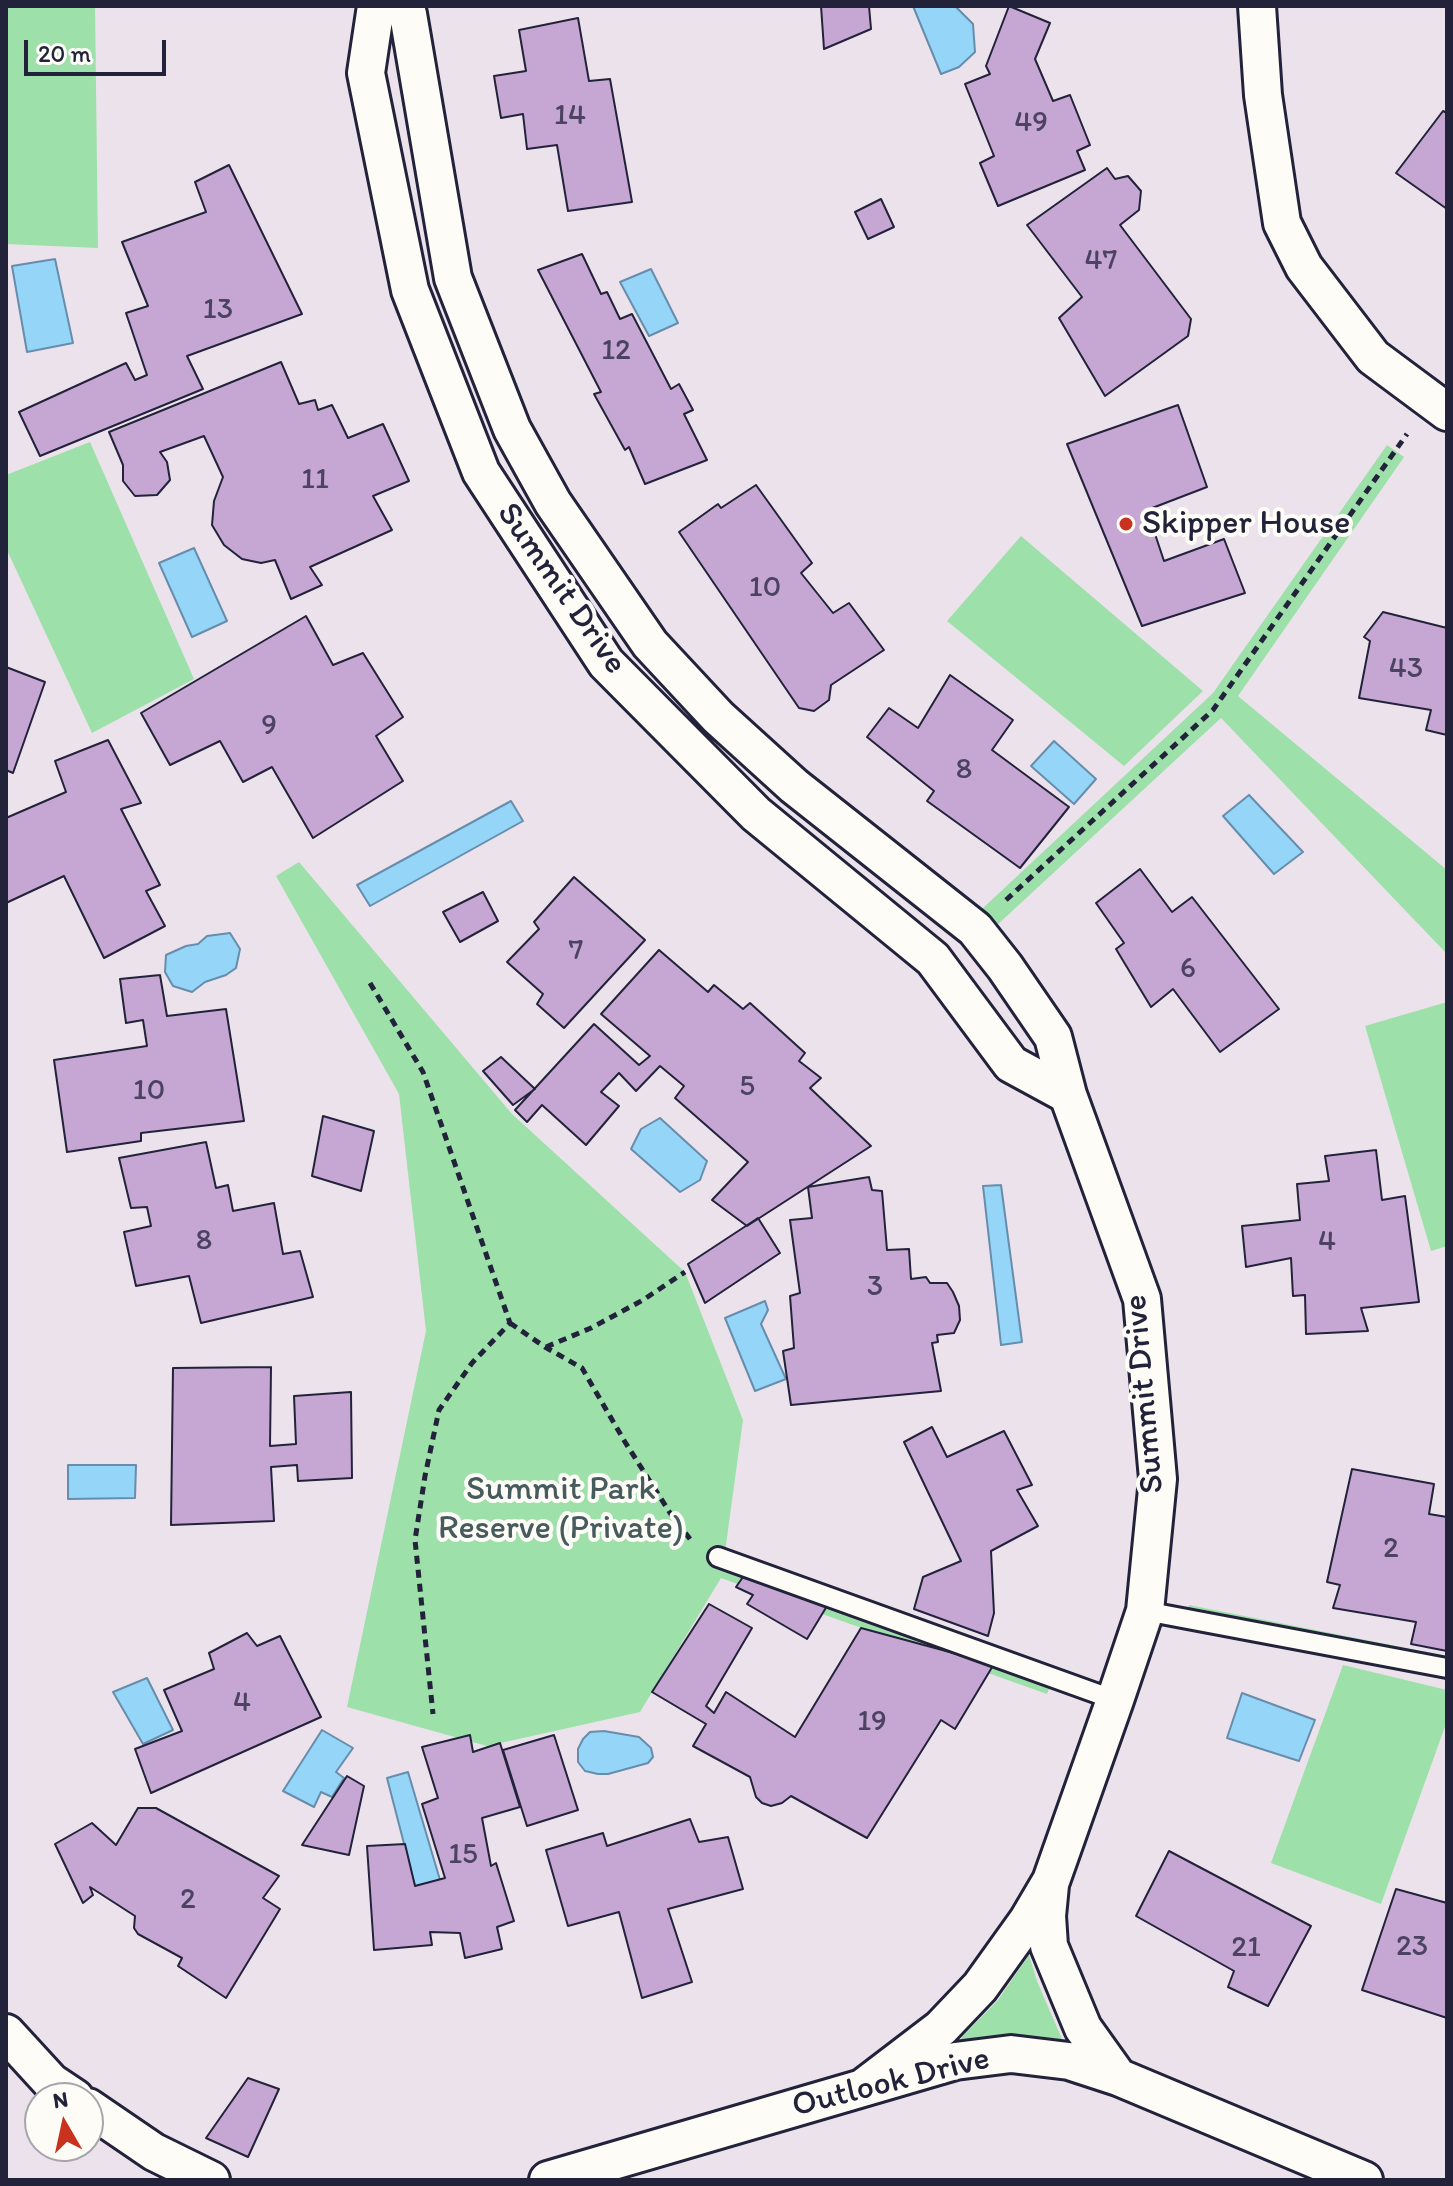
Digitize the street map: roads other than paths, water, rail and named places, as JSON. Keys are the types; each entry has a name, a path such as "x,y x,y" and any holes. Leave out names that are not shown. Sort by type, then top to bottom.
{"street":[{"name":"Summit Drive","path":"376,6 366,73 410,290 481,472 606,663 756,814 933,959 1011,1064 1068,1095"},
{"name":"Summit Drive","path":"404,6 408,14 453,278 512,429 553,503 650,644 718,717 794,786 975,929 1005,967 1053,1037 1068,1095 1142,1299 1158,1479 1145,1611 1115,1700 1051,1881 1028,1920 980,1987 941,2028 865,2086"},
{"path":"1257,6 1263,95 1282,223 1304,267 1373,357 1439,406"},
{"name":"Summit Drive","path":"1051,1881 1047,1916 1049,1946 1083,2028 1118,2077"},
{"path":"6,2033 51,2082"},
{"name":"Outlook Drive","path":"548,2180 955,2061 1011,2054 1069,2061 1118,2077 1364,2180"},
{"path":"104,2121 157,2166 211,2180"}],"lane":[{"path":"718,1557 1115,1700"},
{"path":"1145,1611 1447,1668"}],"water":[{"path":"913,6 955,6 973,24 975,52 959,67 941,74"},
{"path":"55,259 73,343 27,352 12,266"},
{"path":"651,269 678,323 649,336 620,282"},
{"path":"194,548 227,621 192,637 159,563"},
{"path":"1054,741 1096,779 1074,804 1031,766"},
{"path":"1249,795 1303,852 1274,874 1223,816"},
{"path":"511,801 523,821 370,906 357,885"},
{"path":"230,933 240,949 236,968 205,982 192,992 173,986 165,972 166,955 198,944 207,936"},
{"path":"660,1118 707,1161 700,1180 680,1192 631,1149 641,1129"},
{"path":"1001,1185 1022,1342 1001,1345 983,1186"},
{"path":"765,1301 768,1310 761,1324 786,1379 755,1391 725,1318"},
{"path":"68,1465 136,1465 135,1498 68,1499"},
{"path":"147,1678 173,1730 143,1744 113,1692"},
{"path":"1242,1693 1315,1720 1299,1761 1227,1738"},
{"path":"322,1730 353,1748 336,1772 344,1778 332,1797 321,1792 314,1807 283,1791"},
{"path":"604,1731 639,1737 651,1748 653,1757 648,1763 608,1774 585,1771 578,1762 578,1749 590,1732"},
{"path":"408,1772 440,1880 415,1886 387,1778"}],"place":[{"name":"Skipper House","path":"1126,524"}],"park label":[{"name":"Summit Park Reserve (Private)","path":"561,1510"}]}
